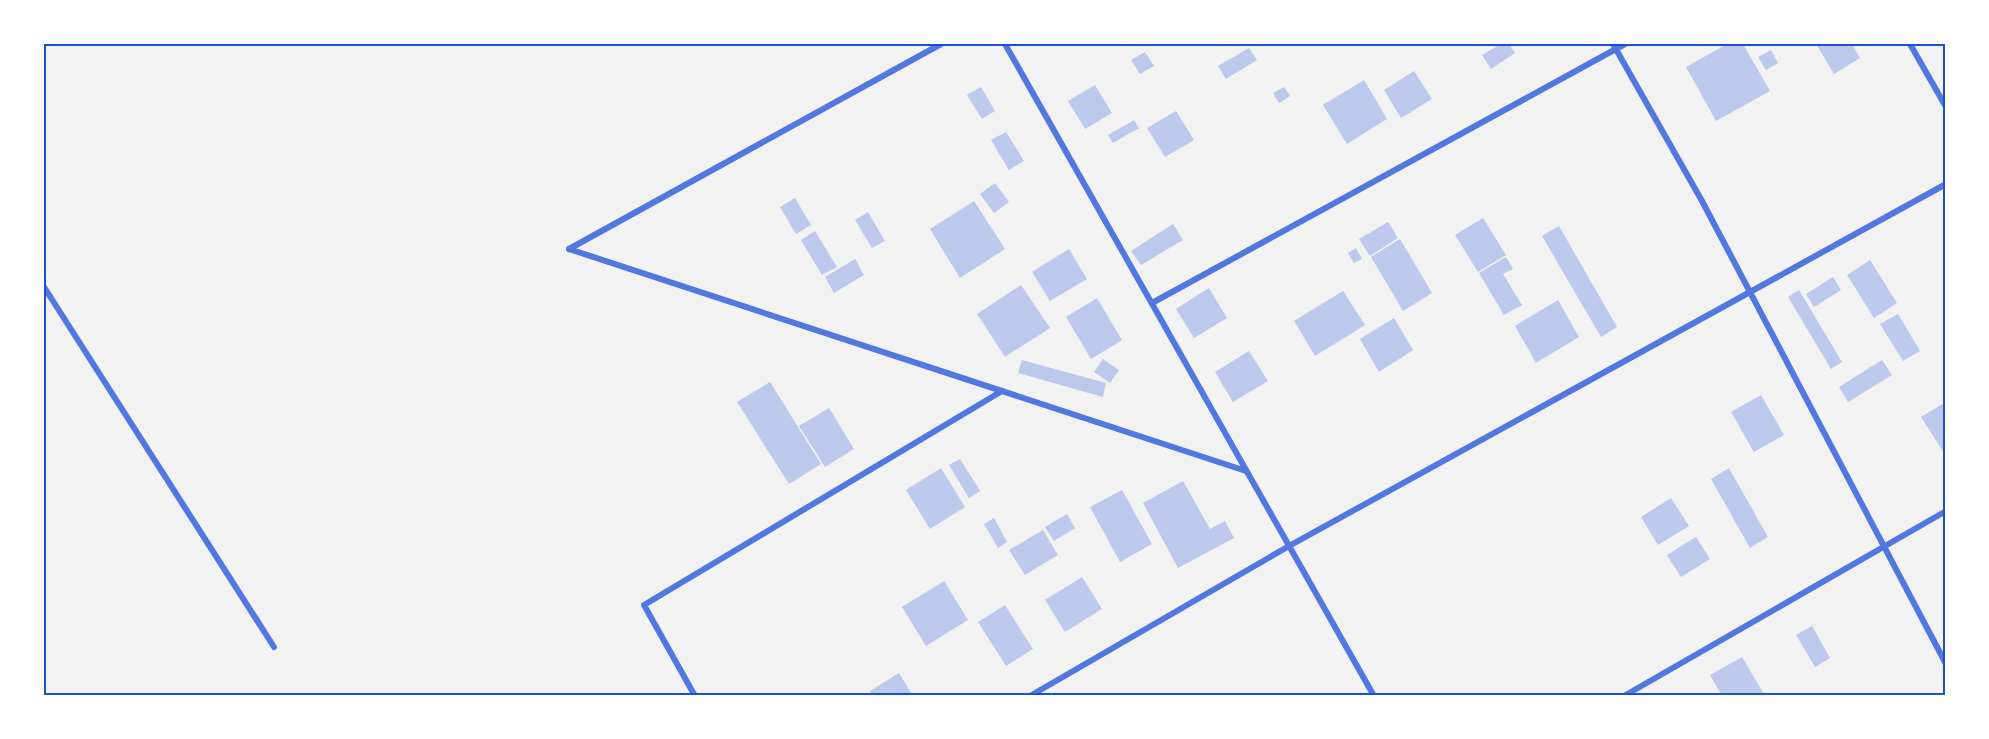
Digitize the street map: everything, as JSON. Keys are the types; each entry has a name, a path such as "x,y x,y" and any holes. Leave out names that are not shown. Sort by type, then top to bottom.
{"street":[{"path":"941,44 569,249 1246,471"},
{"path":"1005,44 1374,696"},
{"path":"1152,303 1615,46 1625,44"},
{"path":"1910,44 1946,107"},
{"path":"1615,46 1702,201 1946,664"},
{"path":"1030,696 1289,546 1946,184"},
{"path":"44,287 274,647"},
{"path":"695,696 644,605 1002,391"},
{"path":"1624,696 1946,511"}],"building":[{"path":"1501,44 1509,44 1515,53 1491,69 1482,55"},
{"path":"1727,44 1743,44 1770,91 1716,121 1686,67"},
{"path":"1816,44 1852,44 1860,58 1834,74"},
{"path":"1249,48 1257,60 1226,79 1218,66"},
{"path":"1771,50 1778,63 1766,70 1758,57"},
{"path":"1145,52 1154,66 1140,74 1131,60"},
{"path":"1414,71 1432,99 1401,118 1384,90"},
{"path":"1364,80 1387,119 1347,144 1323,105"},
{"path":"1095,85 1112,113 1085,129 1068,101"},
{"path":"981,87 995,111 982,119 967,95"},
{"path":"1284,87 1290,96 1279,103 1273,93"},
{"path":"1176,111 1194,140 1165,157 1147,128"},
{"path":"1134,120 1139,128 1113,143 1108,135"},
{"path":"1006,132 1024,161 1009,170 991,140"},
{"path":"995,183 1009,202 994,213 980,194"},
{"path":"795,198 811,225 796,234 780,207"},
{"path":"974,201 1005,249 960,278 930,229"},
{"path":"868,212 885,241 872,248 855,220"},
{"path":"1483,218 1506,255 1478,272 1455,235"},
{"path":"1388,222 1398,238 1370,256 1359,239"},
{"path":"1173,224 1183,240 1141,265 1131,251"},
{"path":"1559,226 1617,327 1601,337 1542,236"},
{"path":"815,231 837,267 822,275 801,240"},
{"path":"1400,239 1432,293 1403,311 1371,257"},
{"path":"1356,248 1362,259 1354,263 1348,253"},
{"path":"1069,249 1087,279 1050,301 1032,272"},
{"path":"1506,257 1513,269 1503,274 1522,305 1504,315 1479,273"},
{"path":"855,259 864,275 834,293 825,277"},
{"path":"1870,260 1897,303 1874,318 1847,275"},
{"path":"1833,277 1841,290 1814,307 1806,294"},
{"path":"1021,285 1050,328 1005,357 977,314"},
{"path":"1209,288 1227,318 1194,338 1176,309"},
{"path":"1799,290 1842,362 1831,369 1788,297"},
{"path":"1343,291 1365,325 1315,356 1294,321"},
{"path":"1097,298 1122,340 1091,359 1066,317"},
{"path":"1558,300 1579,337 1536,363 1515,326"},
{"path":"1898,314 1920,351 1903,361 1880,324"},
{"path":"1394,318 1413,350 1379,372 1360,339"},
{"path":"1249,351 1268,381 1233,402 1215,372"},
{"path":"1103,359 1119,370 1110,383 1094,372"},
{"path":"1022,360 1106,383 1103,397 1018,373"},
{"path":"1882,360 1892,375 1848,402 1839,387"},
{"path":"770,382 821,464 789,484 737,402"},
{"path":"1761,395 1784,435 1754,452 1731,412"},
{"path":"1946,402 1946,456 1921,417"},
{"path":"829,408 854,449 825,467 799,426"},
{"path":"960,459 980,491 969,498 949,465"},
{"path":"941,468 965,507 930,529 906,490"},
{"path":"1729,468 1768,537 1750,548 1711,479"},
{"path":"1183,481 1210,529 1225,521 1234,538 1178,568 1143,503"},
{"path":"1122,490 1152,544 1120,562 1090,507"},
{"path":"1671,498 1689,526 1658,545 1641,517"},
{"path":"1067,514 1075,528 1054,541 1045,527"},
{"path":"994,518 1007,542 998,548 984,524"},
{"path":"1043,530 1058,555 1025,575 1009,550"},
{"path":"1696,537 1710,559 1681,577 1667,555"},
{"path":"1082,577 1102,609 1065,632 1045,600"},
{"path":"944,581 968,620 926,646 902,607"},
{"path":"1005,605 1033,649 1006,666 978,622"},
{"path":"1812,626 1830,658 1815,667 1796,635"},
{"path":"1742,657 1765,696 1722,696 1710,675"},
{"path":"899,673 913,696 873,696 870,691"}]}
